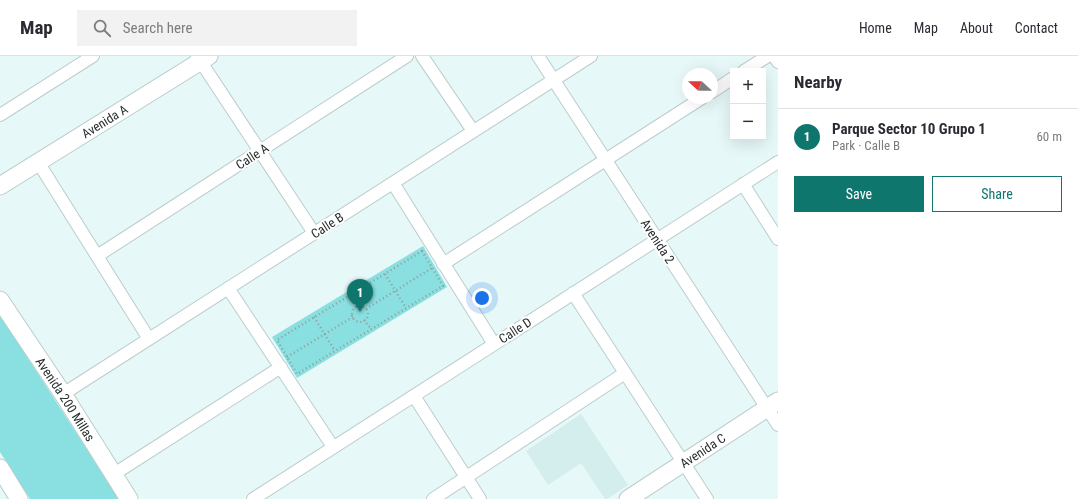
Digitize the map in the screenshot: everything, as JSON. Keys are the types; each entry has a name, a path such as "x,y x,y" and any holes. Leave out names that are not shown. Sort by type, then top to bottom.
{"street":[{"path":"0,115 93,56"},
{"name":"Calle A","path":"97,256 407,56"},
{"path":"422,56 473,131"},
{"name":"Avenida 2","path":"538,56 657,240 772,405 778,425"},
{"name":"Calle B","path":"64,394 591,56"},
{"path":"749,68 768,56"},
{"path":"774,56 778,62"},
{"path":"202,58 314,234"},
{"name":"Avenida A","path":"0,186 202,58"},
{"path":"718,88 730,80"},
{"path":"439,265 693,104"},
{"path":"38,162 149,339"},
{"name":"Calle D","path":"253,499 778,162"},
{"path":"392,183 439,265 494,344"},
{"path":"743,184 778,239"},
{"path":"228,288 282,362 333,447"},
{"path":"573,293 706,499"},
{"name":"Avenida 200 Millas","path":"0,300 64,394 130,499"},
{"path":"114,474 282,362"},
{"path":"433,499 625,373"},
{"path":"414,396 480,499"},
{"name":"Avenida C","path":"628,499 772,405"},
{"path":"0,468 20,499"}],"path":[{"path":"422,251 439,265 443,286 298,374 282,362 277,340 314,317 422,251"},
{"path":"366,309 439,265"},
{"path":"385,274 406,308"},
{"path":"349,296 356,307"},
{"path":"364,320 359,321 353,317 352,311 356,307 361,306 366,309"},
{"path":"364,320 367,316 366,309"},
{"path":"314,317 335,351"},
{"path":"282,362 353,317"},
{"path":"364,320 371,330"}],"shaded area":[{"path":"423,246 447,287 297,378 272,337"},
{"path":"0,315 119,499 30,499 0,452"},
{"path":"581,414 628,485 607,499 605,499 581,463 548,485 526,451"}],"place":[{"name":"Parque Sector 10 Grupo 1","path":"360,312"}]}
